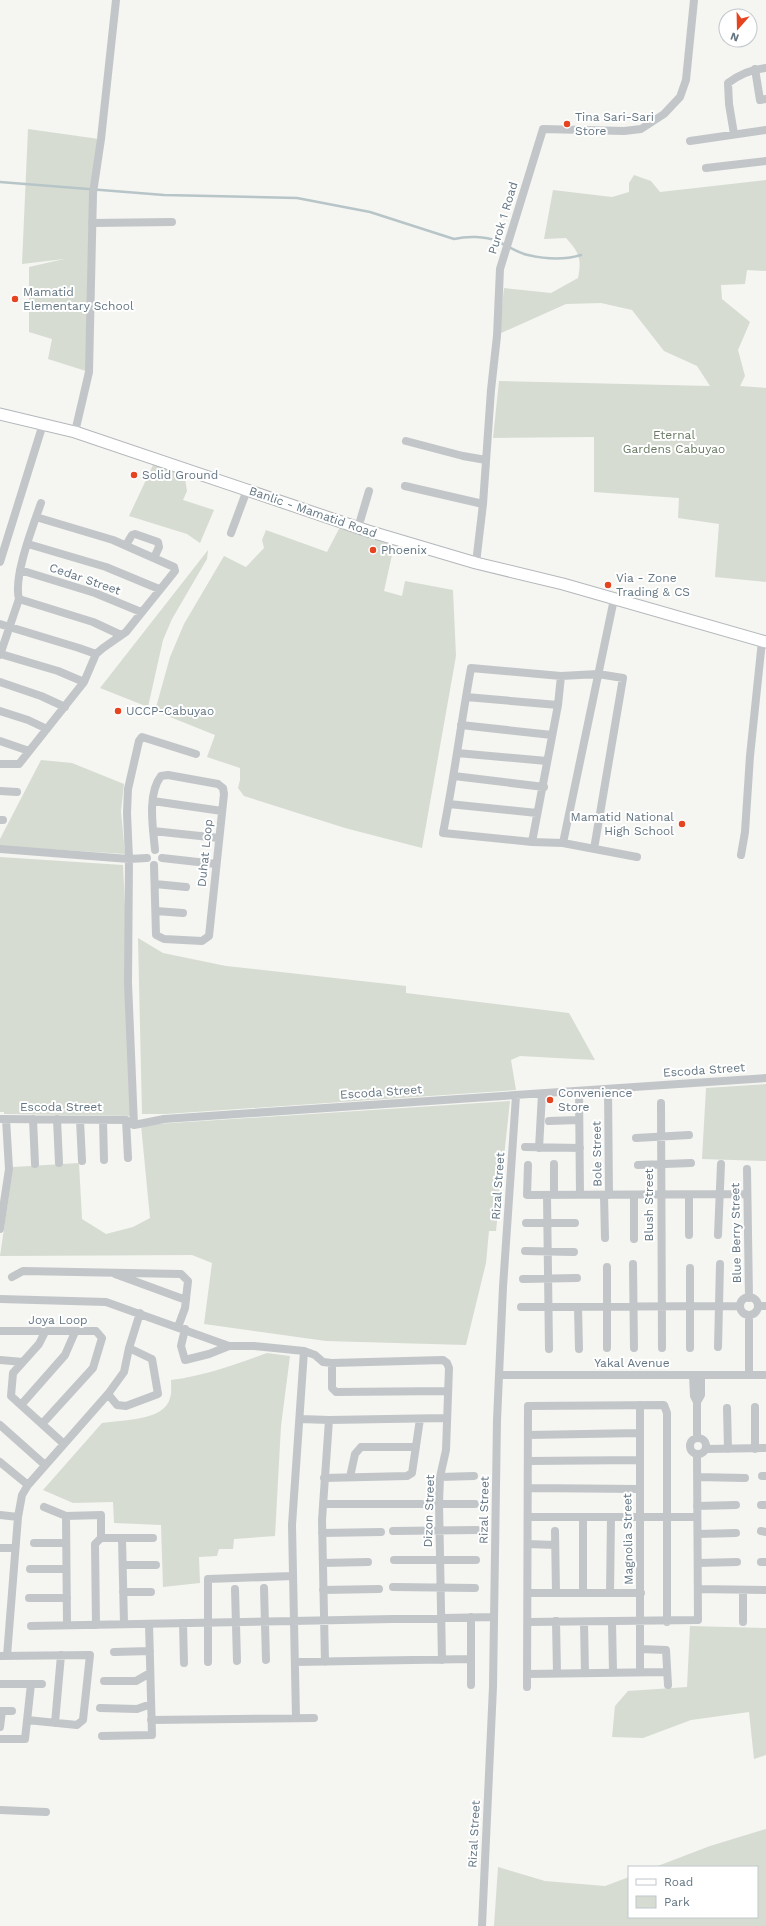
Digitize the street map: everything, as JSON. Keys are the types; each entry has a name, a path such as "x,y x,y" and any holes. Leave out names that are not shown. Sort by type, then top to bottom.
{"main road":[{"name":"Banlic - Mamatid Road","path":"0,414 75,432 358,528 476,563 614,599 764,641"}],"street":[{"path":"75,432 89,372 93,193 101,139 116,0"},
{"name":"Purok 1 Road","path":"476,563 483,504 497,336 500,269 543,129 641,130 664,114 680,97 686,80 694,0"},
{"path":"734,134 729,104 728,83 738,76 755,69 766,68"},
{"path":"755,69 760,100 766,99"},
{"path":"690,141 766,130"},
{"path":"706,168 766,161"},
{"path":"92,223 172,222"},
{"path":"0,562 43,424"},
{"path":"406,441 486,460"},
{"path":"405,486 483,504"},
{"path":"231,533 247,490"},
{"path":"358,528 369,491"},
{"path":"41,503 20,570 17,593 19,600 1,654 58,671 84,682"},
{"path":"0,764 19,764 84,682 96,654 126,632 174,571 174,567 126,545 36,517"},
{"path":"126,545 132,535 135,534 158,542 159,547 154,558"},
{"path":"28,544 106,567 159,590"},
{"name":"Cedar Street","path":"20,570 95,593 141,612"},
{"path":"563,843 614,599"},
{"path":"19,600 93,622 121,635"},
{"path":"0,624 96,654"},
{"path":"741,854 745,832 750,756 764,641"},
{"path":"594,850 623,678 598,674 561,676 471,668 454,776 443,833 532,842 563,843 594,850 637,856"},
{"path":"532,842 537,813 544,787 547,761 558,705 561,676"},
{"path":"0,682 41,696 65,707"},
{"path":"466,697 558,705"},
{"path":"0,711 28,720 47,729"},
{"path":"461,725 552,735"},
{"path":"134,1125 128,982 128,789 139,741 142,737 196,754"},
{"path":"0,741 29,751"},
{"path":"457,753 547,761"},
{"name":"Duhat Loop","path":"154,865 156,935 164,939 202,941 209,936 224,794 223,788 218,784 168,775 161,776 156,782 153,801 153,831 155,850"},
{"path":"454,776 544,787"},
{"path":"0,791 17,792"},
{"path":"153,801 222,811"},
{"path":"449,804 537,813"},
{"path":"153,831 219,838"},
{"path":"0,849 129,859 147,858"},
{"path":"147,858 150,852 155,850 160,853 162,858"},
{"path":"147,858 149,863 154,865 160,863 162,858"},
{"path":"162,858 216,864"},
{"path":"155,884 186,887"},
{"path":"156,911 183,913"},
{"name":"Escoda Street","path":"134,1125 164,1118 516,1096 766,1078"},
{"name":"Bole Street","path":"605,1238 608,1089"},
{"path":"579,1091 580,1195"},
{"path":"539,1148 542,1094"},
{"name":"Rizal Street","path":"482,1926 493,1687 499,1375 516,1096"},
{"name":"Blush Street","path":"660,1103 662,1348"},
{"path":"0,1230 9,1169 3,1119"},
{"name":"Escoda Street","path":"3,1119 126,1120"},
{"path":"33,1119 35,1164"},
{"path":"57,1120 59,1163"},
{"path":"80,1120 82,1161"},
{"path":"103,1120 104,1160"},
{"path":"126,1120 134,1125"},
{"path":"126,1120 128,1158"},
{"path":"549,1121 579,1120"},
{"path":"636,1138 688,1135"},
{"path":"525,1148 580,1148"},
{"path":"638,1164 691,1163"},
{"path":"549,1349 547,1224 554,1164"},
{"path":"718,1235 721,1164"},
{"path":"528,1165 527,1195 748,1194"},
{"name":"Blue Berry Street","path":"747,1169 749,1298"},
{"path":"688,1194 689,1235"},
{"path":"634,1195 634,1240"},
{"path":"526,1223 575,1224"},
{"path":"525,1251 574,1252"},
{"path":"633,1264 634,1348"},
{"path":"718,1347 720,1264"},
{"path":"606,1348 607,1267"},
{"path":"690,1268 690,1348"},
{"path":"12,1277 23,1271 181,1274 188,1281 181,1346 185,1360 209,1354 229,1346"},
{"path":"109,1272 186,1300"},
{"path":"523,1280 577,1278"},
{"path":"749,1298 762,1306 756,1313 749,1315 742,1312 740,1306 743,1300 749,1298"},
{"path":"0,1299 106,1302 229,1346 254,1346 304,1351 315,1355 323,1362 332,1363 332,1388 336,1392 448,1391"},
{"path":"521,1307 740,1306"},
{"path":"578,1307 579,1349"},
{"path":"27,1720 78,1725 83,1720 90,1655 3,1656 18,1517 22,1496 28,1485 108,1394 124,1372 129,1348 140,1313"},
{"path":"749,1315 749,1375"},
{"name":"Joya Loop","path":"0,1332 96,1332 102,1338 93,1368 42,1424"},
{"path":"45,1332 39,1344 13,1373 12,1396 64,1444"},
{"path":"21,1405 65,1355 75,1332"},
{"path":"108,1394 117,1405 126,1406 158,1394 152,1359 129,1348"},
{"path":"296,1718 292,1525 301,1419 304,1351"},
{"path":"0,1360 23,1362"},
{"name":"Dizon Street","path":"332,1363 443,1360 447,1363 449,1368 446,1450 440,1477 439,1503 442,1660"},
{"name":"Yakal Avenue","path":"499,1375 766,1374"},
{"path":"697,1375 694,1396 697,1402 697,1438"},
{"name":"Magnolia Street","path":"640,1405 640,1672"},
{"path":"528,1687 528,1406 664,1405 667,1413 668,1622"},
{"path":"755,1407 755,1449"},
{"path":"727,1408 728,1449"},
{"path":"301,1419 446,1418"},
{"path":"324,1478 407,1476 412,1473 420,1419"},
{"path":"325,1662 322,1533 324,1478 329,1420"},
{"path":"0,1425 46,1465"},
{"path":"528,1435 640,1433"},
{"path":"697,1438 704,1441 706,1449 703,1454 697,1455 693,1453 690,1446 690,1442 697,1438"},
{"path":"350,1477 355,1454 362,1447 416,1447"},
{"path":"706,1449 766,1448"},
{"path":"528,1622 668,1622 698,1620 697,1455"},
{"path":"528,1461 640,1460"},
{"path":"0,1462 28,1485"},
{"path":"440,1477 474,1476"},
{"path":"697,1477 745,1478"},
{"path":"528,1488 640,1490"},
{"path":"323,1504 475,1504"},
{"path":"697,1506 736,1505"},
{"path":"44,1507 66,1516 101,1515 102,1538"},
{"path":"0,1515 18,1517"},
{"path":"66,1516 67,1625"},
{"path":"528,1517 697,1517"},
{"path":"583,1517 583,1593"},
{"path":"610,1593 611,1517"},
{"path":"393,1532 476,1530"},
{"path":"555,1531 556,1593"},
{"path":"322,1533 381,1532"},
{"path":"698,1534 736,1533"},
{"path":"96,1625 94,1544 102,1538 154,1538"},
{"path":"122,1538 124,1624"},
{"path":"34,1543 66,1543"},
{"path":"528,1544 555,1545"},
{"path":"0,1548 15,1548"},
{"path":"394,1560 476,1560"},
{"path":"323,1563 368,1562"},
{"path":"698,1563 737,1562"},
{"path":"123,1566 156,1565"},
{"path":"30,1569 66,1569"},
{"path":"208,1662 208,1579 293,1576"},
{"path":"393,1587 475,1588"},
{"path":"264,1588 266,1660"},
{"path":"235,1589 237,1661"},
{"path":"323,1590 379,1589"},
{"path":"698,1589 766,1590"},
{"path":"743,1590 743,1622"},
{"path":"123,1592 151,1592"},
{"path":"529,1593 641,1593"},
{"path":"28,1598 67,1598"},
{"path":"471,1617 471,1685"},
{"path":"31,1626 494,1617"},
{"path":"556,1622 557,1673"},
{"path":"584,1622 585,1673"},
{"path":"612,1622 613,1672"},
{"path":"183,1623 184,1663"},
{"path":"102,1736 152,1735 149,1624"},
{"path":"640,1649 666,1650 668,1685"},
{"path":"114,1652 150,1652"},
{"path":"55,1723 61,1655"},
{"path":"295,1662 471,1659"},
{"path":"528,1674 667,1672"},
{"path":"104,1681 136,1681 150,1673"},
{"path":"0,1684 42,1684"},
{"path":"0,1739 25,1739 31,1684"},
{"path":"100,1708 137,1709 151,1704"},
{"path":"0,1727 1,1711 12,1711"},
{"path":"151,1720 314,1718"},
{"path":"0,1810 46,1812"}],"green space":[{"path":"28,129 99,139 89,372 48,359 52,339 29,332 29,267 64,259 22,264"},
{"name":"Eternal Gardens Cabuyao","path":"634,175 651,181 660,192 766,180 766,271 747,270 745,284 721,285 722,299 750,322 738,350 745,376 740,386 766,388 766,582 715,577 719,524 678,518 679,498 594,492 594,437 493,438 499,381 710,386 697,366 664,351 632,310 601,303 566,304 499,334 504,288 551,293 578,278 580,266 577,252 566,238 544,239 553,190 612,197 629,192 629,183"},
{"path":"154,463 184,472 187,491 183,500 214,510 200,543 187,534 129,516"},
{"path":"340,527 394,546 384,591 402,596 405,581 453,590 456,656 422,848 345,828 244,796 238,788 240,768 207,757 215,735 155,711 170,657 184,624 224,556 246,567 264,548 262,540 266,530 327,552"},
{"path":"208,550 207,559 172,619 163,640 148,707 100,688"},
{"path":"41,760 72,763 124,784 121,811 125,854 0,846 0,839"},
{"path":"0,857 123,865 135,1116 4,1114 4,1112 0,1112"},
{"path":"138,938 163,953 226,966 406,986 406,993 569,1013 595,1060 520,1056 511,1060 516,1090 166,1114 142,1114"},
{"path":"766,1084 766,1161 702,1159 706,1088"},
{"path":"510,1101 496,1231 489,1231 486,1263 466,1345 326,1341 204,1324 212,1263 192,1255 0,1256 13,1167 79,1163 82,1219 106,1234 133,1227 150,1218 141,1125"},
{"path":"267,1353 290,1356 281,1426 275,1536 234,1539 233,1549 219,1549 217,1556 199,1557 200,1583 163,1587 161,1525 114,1523 113,1502 73,1503 43,1490 102,1423 141,1418 160,1411 166,1406 170,1398 171,1380 208,1373"},
{"path":"690,1626 766,1628 766,1755 754,1759 749,1712 691,1720 643,1738 612,1737 615,1706 628,1691 687,1687"},
{"path":"766,1829 766,1926 494,1926 498,1867 545,1881 605,1886 628,1877 628,1918 758,1918 758,1866 658,1866 710,1846"}],"waterway":[{"path":"0,182 164,195 297,198 370,212 454,239 465,237 492,239 524,254 548,258 575,257 581,255"}],"place":[{"name":"Tina Sari-Sari Store","path":"567,124"},
{"name":"Mamatid Elementary School","path":"15,299"},
{"name":"Solid Ground","path":"134,475"},
{"name":"Phoenix","path":"373,550"},
{"name":"Via - Zone Trading & CS","path":"608,585"},
{"name":"UCCP-Cabuyao","path":"118,711"},
{"name":"Mamatid National High School","path":"682,824"},
{"name":"Convenience Store","path":"550,1100"}]}
